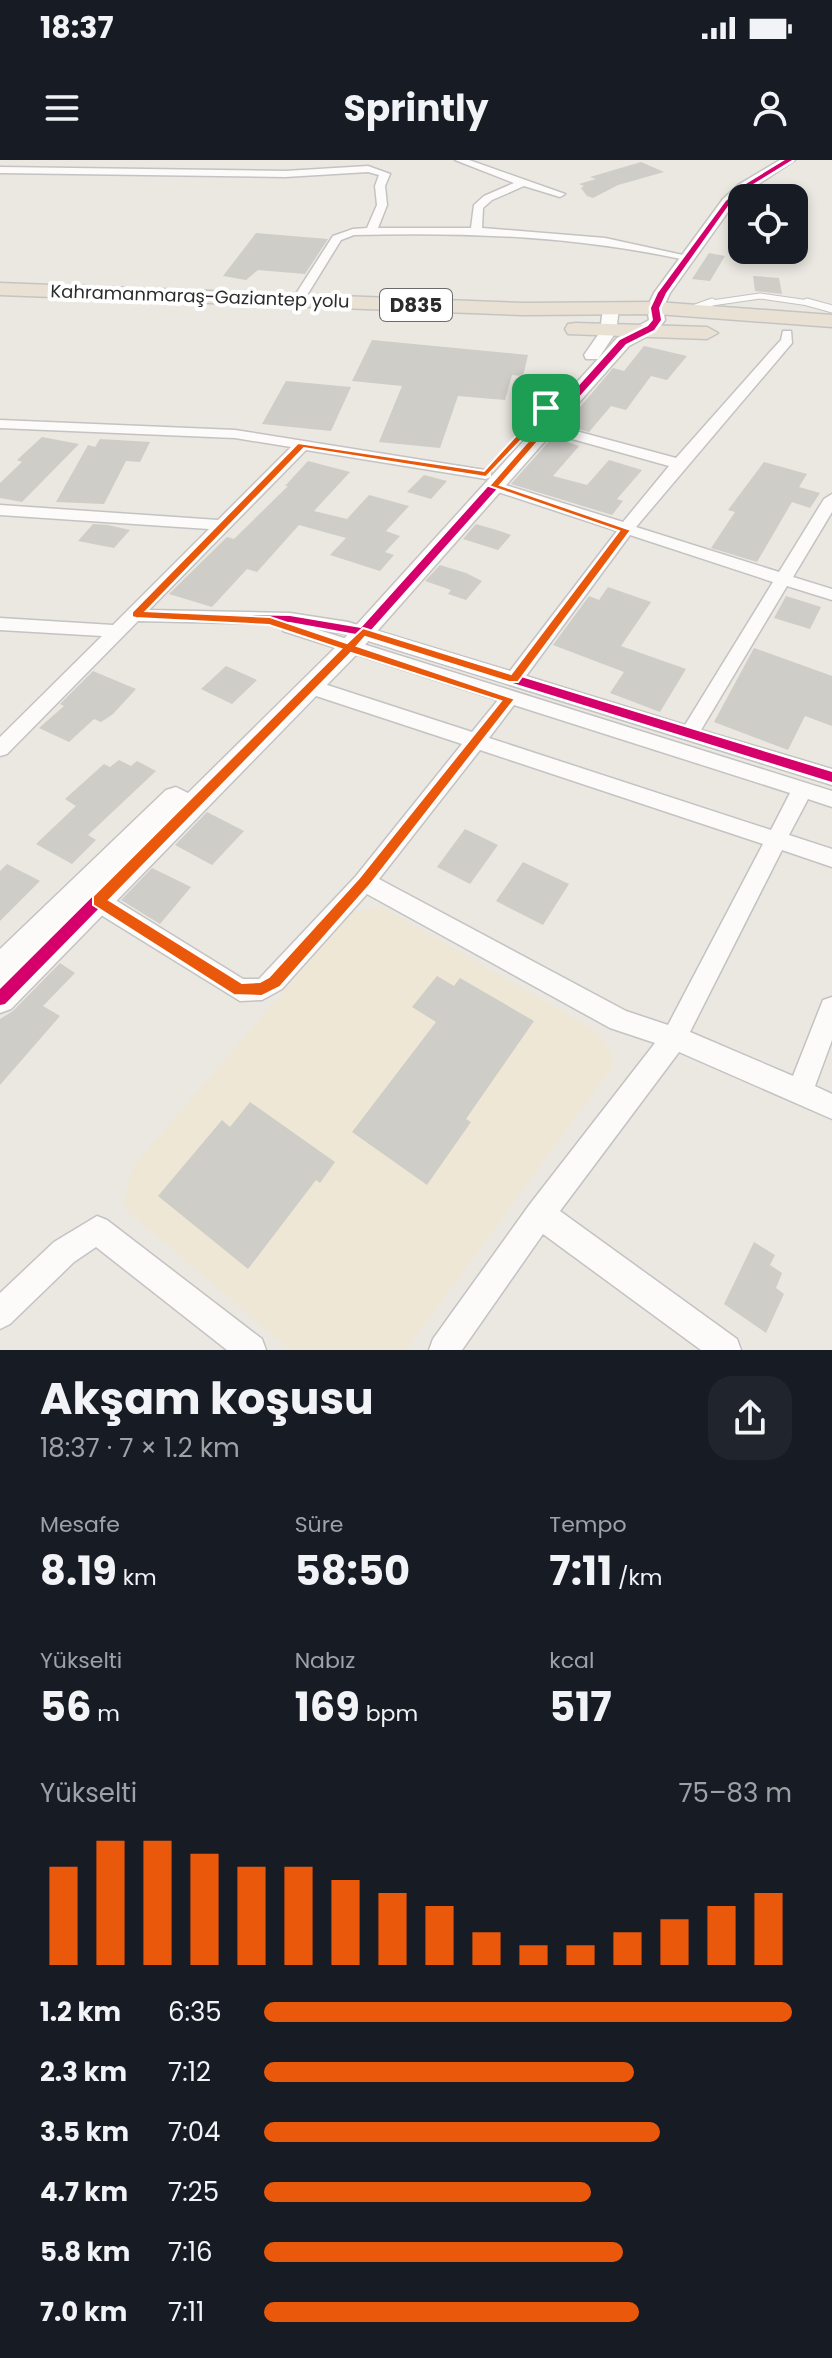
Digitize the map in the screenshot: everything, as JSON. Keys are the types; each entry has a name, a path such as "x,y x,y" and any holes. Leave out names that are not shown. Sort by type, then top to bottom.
{"highway":[{"name":"Kahramanmaraş-Gaziantep yolu","path":"0,289 523,309 609,320 644,332 832,334"},
{"name":"Kahramanmaraş-Gaziantep yolu","path":"0,301 536,325 609,320 655,308 832,321"}],"street":[{"path":"460,160 490,169 520,184 560,194"},
{"path":"0,999 90,896 348,638 550,416 623,342 644,332 657,320 655,308 686,257 728,202 743,188 789,160"},
{"path":"0,170 285,174 339,169 376,170 385,174 380,186 382,205 371,232"},
{"path":"476,233 478,207 488,198 520,184"},
{"path":"298,300 337,238 353,232 476,233 599,239 686,257"},
{"path":"550,416 588,360 609,320"},
{"path":"90,896 240,990 251,991 274,982 364,882 478,741 511,689 626,530 679,464 741,397 787,340 787,334"},
{"path":"550,416 679,464"},
{"path":"0,424 189,430 302,445 490,480 626,530 832,595"},
{"path":"0,749 302,445"},
{"path":"0,969 90,896 311,687 348,638 383,610 490,480"},
{"path":"690,732 782,579 825,520 832,499"},
{"path":"0,510 224,525"},
{"path":"383,610 392,630 405,645"},
{"path":"136,615 270,621 348,638 511,689 832,799"},
{"path":"0,624 120,631"},
{"path":"348,638 405,645 511,689 690,732 832,777"},
{"path":"311,687 832,858"},
{"path":"444,1350 540,1214 674,1039 802,790"},
{"path":"364,882 619,1020 709,1050 832,1107"},
{"path":"800,1091 832,1008"},
{"path":"540,1214 726,1350"},
{"path":"0,1314 64,1252 97,1230 251,1350"}],"lane":[{"path":"689,311 706,302 735,297 801,300 832,309"}],"shaded area":[{"path":"382,907 587,1026 604,1040 615,1063 406,1350 290,1350 123,1207 132,1168 351,913"}],"building":[{"path":"641,162 664,172 618,185 593,198 587,196 581,188 584,186 579,184 596,179 590,177"},
{"path":"256,233 328,239 305,274 258,270 246,280 223,276"},
{"path":"709,253 725,256 710,281 692,279"},
{"path":"753,276 779,278 782,294 755,291"},
{"path":"372,340 528,355 523,376 512,375 505,400 458,396 440,448 379,442 402,386 352,381"},
{"path":"644,346 687,356 667,380 651,376 626,410 611,406 589,432 565,425 613,368 624,371"},
{"path":"286,381 351,387 331,431 262,424"},
{"path":"42,437 79,444 22,502 0,498 0,483 22,462 17,460"},
{"path":"553,437 579,446 553,476 587,485 609,460 642,470 617,499 623,501 612,515 511,484"},
{"path":"100,439 150,442 140,462 126,461 104,504 56,502 88,445 95,447"},
{"path":"308,461 350,472 314,511 347,519 369,495 409,506 386,531 400,536 385,552 394,555 380,571 330,555 346,538 299,525 257,572 247,569 212,607 169,594 227,537 234,539 288,486 285,486"},
{"path":"764,462 807,474 799,487 820,493 810,508 792,502 757,562 711,548 735,512 728,510"},
{"path":"424,475 447,481 431,499 407,492"},
{"path":"93,524 130,530 114,548 78,541"},
{"path":"476,524 511,535 498,550 463,539"},
{"path":"440,565 482,581 466,600 448,594 451,590 425,581"},
{"path":"608,587 651,602 621,646 686,669 660,712 610,693 624,672 553,645 589,596 599,600"},
{"path":"786,596 821,607 810,629 774,618"},
{"path":"754,648 832,676 832,726 805,716 788,750 714,722"},
{"path":"226,666 257,680 232,704 201,689"},
{"path":"93,671 136,689 113,714 101,722 94,719 69,742 39,728 64,706 60,704"},
{"path":"119,760 131,766 137,761 156,771 88,835 96,840 72,864 36,844 76,806 65,799 104,764 110,767"},
{"path":"207,812 244,831 212,865 175,845"},
{"path":"465,829 498,845 470,884 437,867"},
{"path":"523,862 569,884 543,925 496,901"},
{"path":"7,864 40,881 0,921 0,871"},
{"path":"152,868 191,887 160,924 121,900"},
{"path":"60,963 75,973 43,1006 60,1016 0,1085 0,1019 13,1011"},
{"path":"437,976 454,986 460,978 534,1021 466,1119 471,1122 427,1185 352,1132 436,1022 412,1007"},
{"path":"250,1102 335,1162 320,1183 316,1180 248,1269 158,1196 222,1120 230,1127"},
{"path":"754,1242 775,1255 770,1265 782,1273 776,1288 784,1294 766,1333 724,1304"}],"cycle path":[{"path":"0,999 349,648 623,342 651,328 657,320 655,308 662,293 728,202 743,188 789,160"},
{"path":"136,615 290,619 348,628 832,777"}],"route":[{"path":"546,408 486,474 302,445 136,615 270,621 349,648 99,901 240,990 262,989 274,982 364,882 509,699 349,648 363,632 514,679 626,530 494,486 559,412 546,408"}]}
